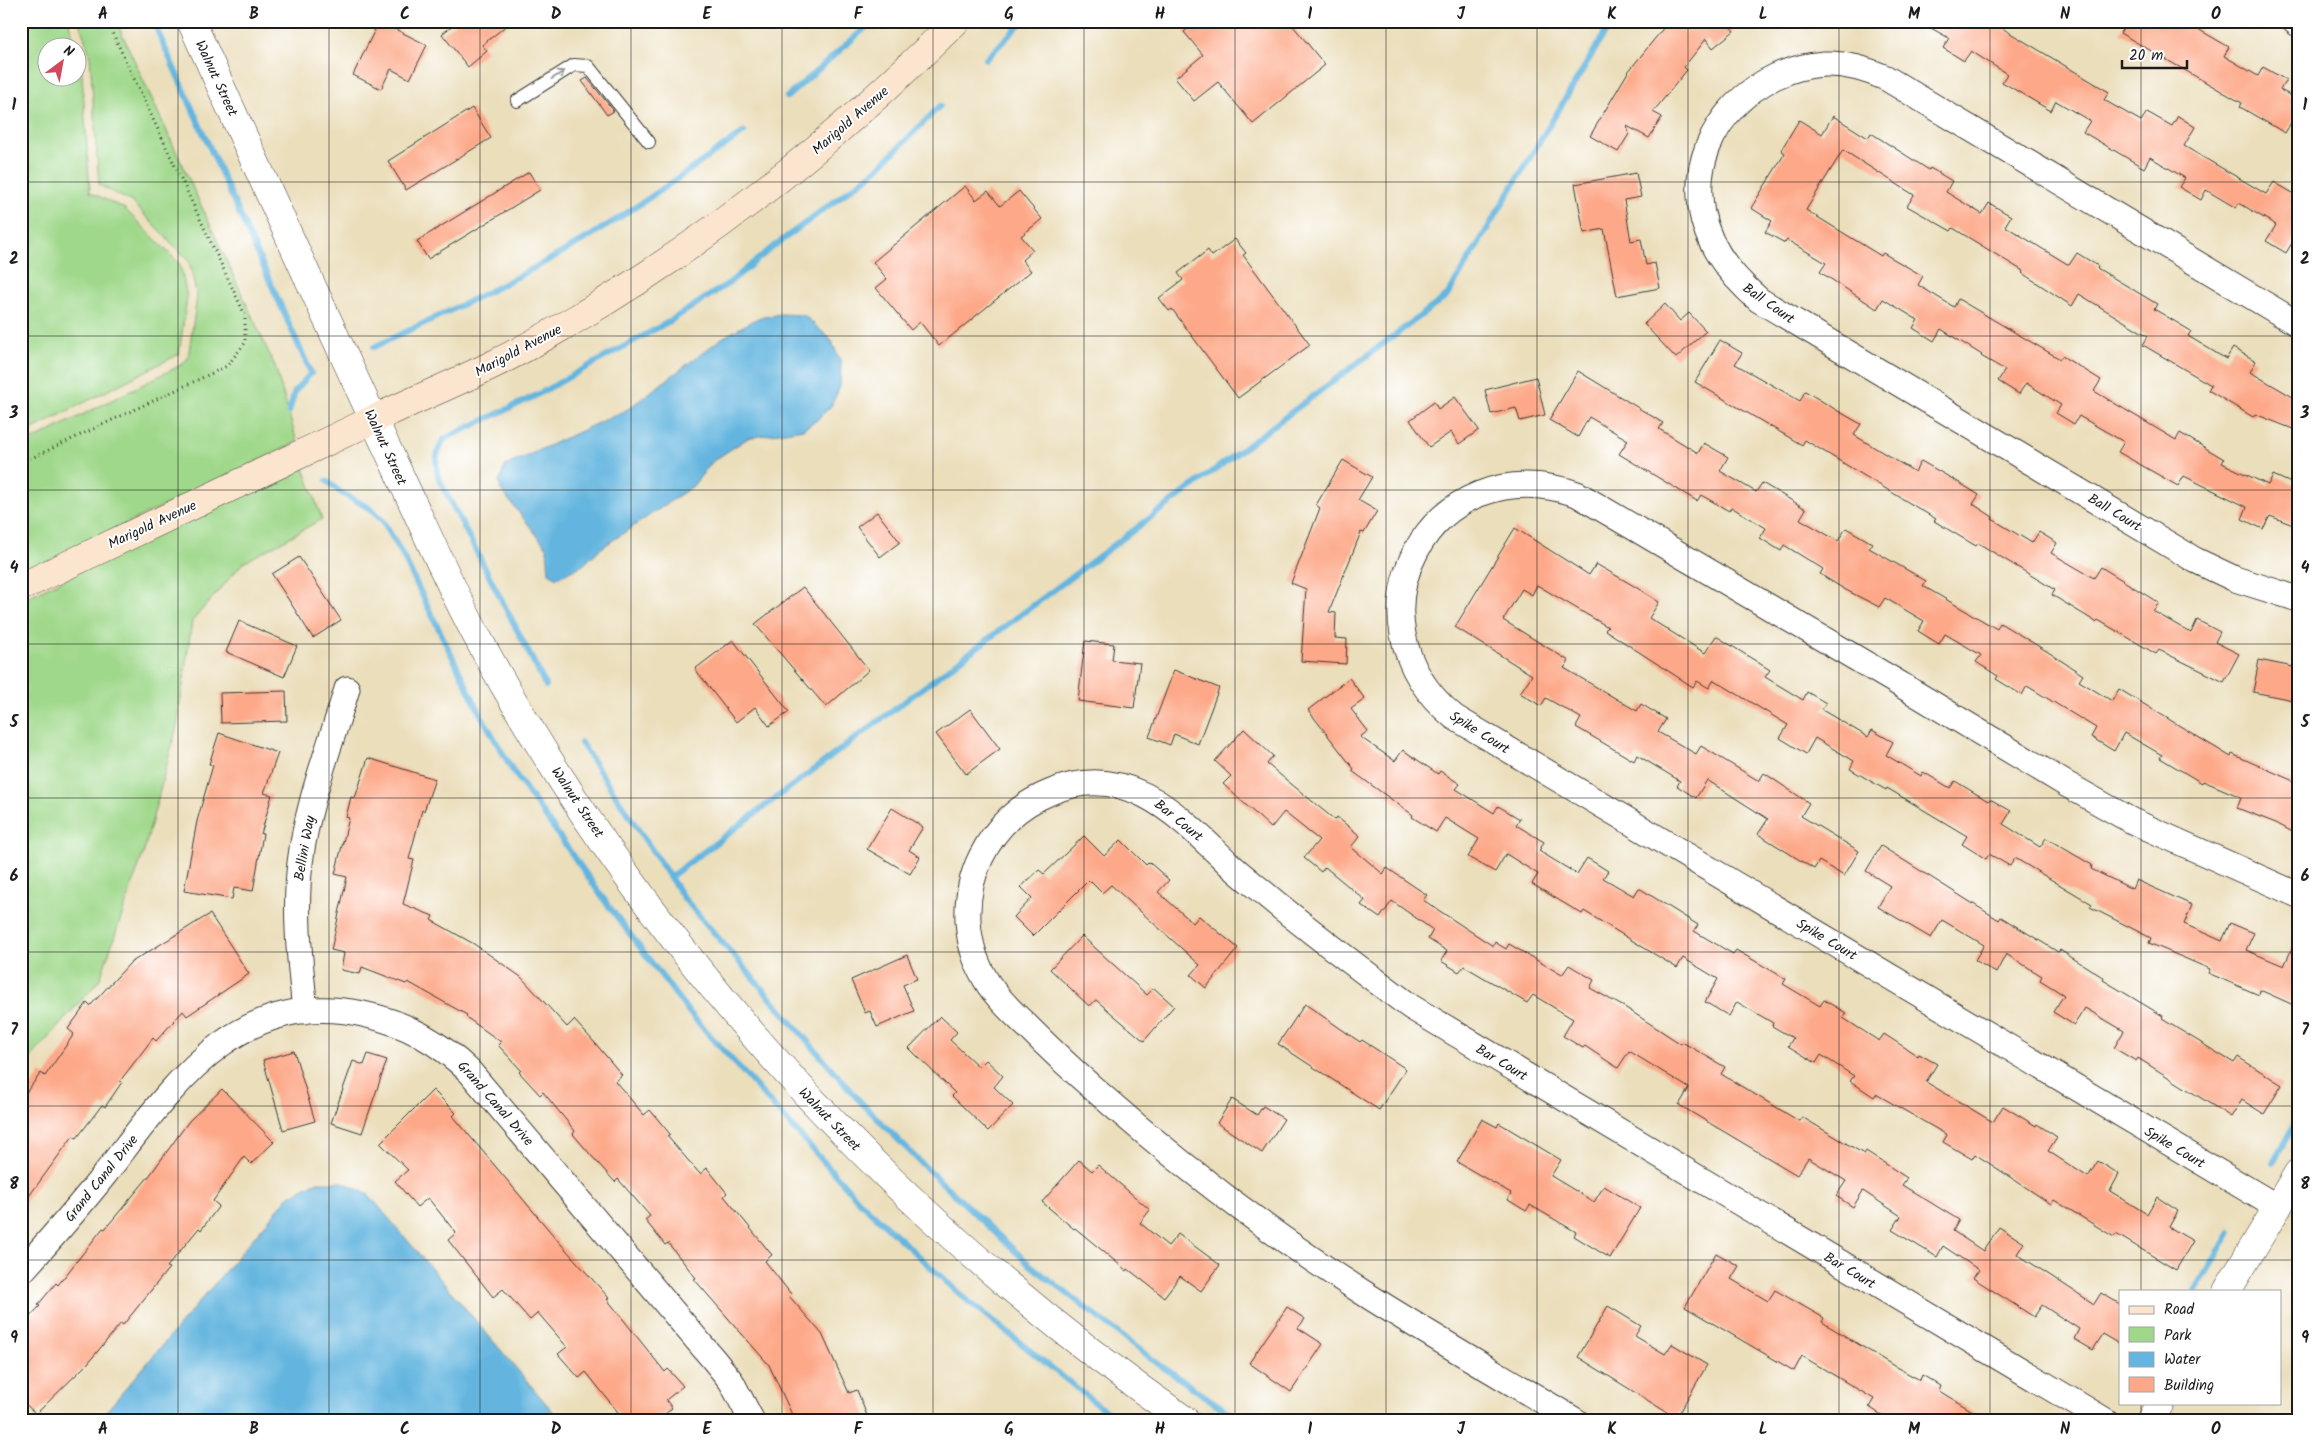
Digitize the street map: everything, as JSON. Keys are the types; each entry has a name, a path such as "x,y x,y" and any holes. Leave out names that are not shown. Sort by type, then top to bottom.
{"main road":[{"name":"Marigold Avenue","path":"21,587 372,420 498,363 575,319 659,267 724,222 796,168 874,100 956,21"}],"street":[{"name":"Walnut Street","path":"191,21 372,420 438,559 480,641 525,721 574,799 688,956 753,1036 822,1112 933,1222 1074,1340 1186,1421"},
{"path":"2294,21 2298,24"},
{"name":"Ball Court","path":"2298,324 1886,78 1867,70 1825,64 1804,66 1770,78 1740,100 1728,113 1710,144 1704,161 1700,197 1709,236 1722,261 1738,282 1758,300 2195,560 2235,578 2298,599"},
{"name":"Spike Court","path":"2277,1208 1454,717 1430,695 1420,682 1406,652 1402,636 1401,603 1413,557 1420,543 1440,518 1459,504 1480,493 1501,487 1534,485 1549,486 1577,494 2074,789 2180,843 2298,895"},
{"name":"Bellini Way","path":"304,1011 297,916 300,860 312,806 347,689"},
{"name":"Bar Court","path":"1576,1421 1371,1298 1309,1257 1220,1193 1119,1111 1063,1062 1010,1010 990,987 978,966 970,942 967,918 969,893 976,867 989,840 998,828 1032,800 1060,788 1092,784 1113,785 1138,792 1162,803 1182,819 1233,867 1320,940 1411,1007 2106,1421"},
{"name":"Grand Canal Drive","path":"21,1272 90,1193 166,1095 207,1053 249,1027 269,1019 304,1011 336,1010 378,1017 403,1025 428,1038 451,1054 487,1091 714,1360 730,1381 752,1421"},
{"path":"2229,1290 2298,1172"},
{"path":"2150,1421 2159,1404"}],"lane":[{"path":"517,100 574,65 588,66 649,142"}],"path":[{"path":"21,463 227,366 245,343 245,315 106,21"}],"green space":[{"path":"21,21 68,21 74,38 38,38 38,88 83,88 90,192 125,209 180,264 187,297 179,354 21,435"},
{"path":"79,21 116,21 275,366 297,442 21,574 21,446 183,364 188,358 197,297 189,261 132,202 99,185 90,56 88,38 84,38"},
{"path":"303,465 322,519 243,563 192,621 177,726 144,851 100,979 21,1069 21,600"}],"water":[{"path":"780,314 804,315 831,340 841,362 840,387 831,406 817,420 803,429 748,438 713,461 693,486 600,549 583,565 557,578 549,573 547,548 501,490 499,482 505,466 628,409 722,338 758,318"},
{"path":"315,1182 343,1182 369,1195 561,1421 98,1421 289,1196"}],"building":[{"path":"379,21 427,45 410,79 391,69 381,89 353,75"},
{"path":"458,21 512,21 482,45 487,51 468,67 442,34"},
{"path":"1196,21 1289,21 1325,65 1253,124 1218,82 1194,101 1175,78 1203,55 1184,32"},
{"path":"1669,21 1725,21 1734,31 1713,48 1706,39 1684,67 1687,70 1653,112 1662,117 1649,138 1627,126 1629,134 1618,152 1590,136 1628,72"},
{"path":"1918,21 1990,21 2109,92 2104,100 2141,121 2147,112 2172,126 2178,116 2195,127 2184,146 2266,194 2274,182 2298,196 2298,233 2286,253 2266,241 2276,225 2239,203 2236,208 2206,190 2201,200 2179,187 2185,178 2150,157 2144,168 2083,132 2090,121 2056,101 2051,111 2002,82 2007,74 1971,51 1964,61 1943,48 1949,38"},
{"path":"2127,21 2184,21 2229,47 2224,56 2258,76 2263,67 2286,80 2280,90 2298,99 2298,110 2285,133 2240,107 2242,103 2120,33"},
{"path":"587,78 614,111 607,115 582,81"},
{"path":"472,108 491,138 406,190 388,161"},
{"path":"1833,116 1868,138 1871,133 1929,170 1930,168 1952,181 1946,192 1982,214 1989,203 2011,216 2005,226 2069,265 2077,253 2098,266 2097,268 2157,304 2154,309 2191,331 2188,336 2226,359 2233,348 2256,361 2250,372 2298,400 2298,431 2255,414 2253,417 2208,390 2211,385 2143,345 2148,336 2079,294 2072,306 2022,273 2023,271 1953,228 1951,231 1907,206 1914,195 1843,150 1806,210 1881,256 1883,253 1923,276 1918,285 1954,307 1958,299 2060,359 2062,356 2101,380 2094,391 2176,440 2180,433 2224,459 2222,463 2268,485 2273,475 2298,486 2298,527 2270,516 2263,529 2242,519 2247,507 2184,476 2178,486 2118,452 2124,442 2079,416 2074,424 2056,413 2061,405 2026,383 2019,394 1998,381 2005,370 1941,329 1934,341 1913,328 1918,320 1883,299 1877,309 1820,272 1826,263 1787,240 1785,243 1765,232 1772,221 1751,208 1785,153 1781,150 1799,120 1822,134"},
{"path":"529,172 540,190 428,259 417,241"},
{"path":"1636,173 1641,197 1624,200 1631,241 1641,239 1646,265 1655,263 1660,288 1617,296 1604,229 1584,233 1575,184"},
{"path":"965,186 976,200 988,191 1000,206 1019,191 1042,219 1021,236 1033,250 1022,260 1031,271 939,346 920,322 911,330 876,288 887,279 873,262"},
{"path":"1235,239 1246,253 1243,255 1310,345 1238,398 1172,309 1169,311 1159,298 1183,280 1178,273 1208,250 1212,256"},
{"path":"1665,304 1680,321 1689,313 1706,331 1676,358 1644,324"},
{"path":"1720,340 1742,353 1735,364 1800,401 1805,391 1861,424 1854,435 1915,472 1921,461 1958,482 1979,495 1973,504 1993,517 1992,519 2032,543 2039,532 2057,543 2051,553 2094,578 2101,567 2159,603 2153,611 2191,633 2197,620 2220,632 2215,642 2239,654 2224,682 2159,650 2156,654 2098,620 2096,622 2052,595 2055,590 1978,543 1976,546 1934,521 1936,519 1805,440 1802,445 1695,382"},
{"path":"1578,371 1663,423 1659,429 1698,453 1704,443 1728,457 1720,471 1756,492 1762,483 1806,509 1800,519 1838,541 1846,528 1872,543 1869,548 1926,581 1923,586 1997,629 2000,623 2048,652 2083,675 2079,681 2112,701 2119,689 2231,757 2232,754 2298,783 2298,835 2276,823 2237,808 2241,797 2203,781 2202,783 2160,758 2162,755 2124,733 2114,751 2091,737 2096,728 2027,686 2022,695 1996,679 1998,676 1976,662 1981,655 1945,634 1939,644 1918,631 1924,621 1885,598 1879,607 1844,589 1820,574 1823,569 1784,545 1781,551 1760,538 1766,528 1731,507 1729,511 1701,495 1697,501 1619,454 1628,440 1589,417 1578,437 1549,420"},
{"path":"1536,377 1545,415 1520,421 1516,408 1491,414 1485,390"},
{"path":"1455,397 1479,430 1459,444 1451,432 1429,447 1410,420 1434,402 1438,409"},
{"path":"1343,460 1372,477 1358,500 1377,511 1364,533 1361,532 1329,612 1336,613 1335,638 1347,639 1346,664 1301,661 1306,589 1291,583 1320,508 1316,505"},
{"path":"877,512 900,542 880,557 857,527"},
{"path":"1515,528 1589,575 1596,564 1659,602 1649,618 1705,653 1716,636 1770,670 1765,677 1803,700 1807,692 1826,703 1822,710 1868,737 1872,730 1893,742 1886,755 1921,776 1923,772 1950,788 1955,781 1988,801 1990,799 2011,811 2003,824 2040,847 2046,838 2092,865 2091,869 2132,889 2136,880 2192,905 2184,924 2222,941 2230,923 2254,933 2246,950 2284,966 2298,935 2298,1007 2260,990 2259,995 2208,973 2210,969 2149,943 2151,938 2090,907 2092,904 2015,858 2010,866 1989,854 1986,859 1962,844 1967,836 1887,788 1886,790 1850,769 1854,761 1815,738 1806,754 1780,738 1788,725 1714,680 1709,688 1697,681 1693,687 1605,630 1608,627 1537,585 1532,595 1522,589 1503,620 1569,661 1564,668 1637,711 1641,704 1666,719 1658,732 1696,754 1701,746 1759,781 1764,773 1809,803 1801,816 1859,851 1844,876 1819,861 1814,869 1758,834 1768,819 1707,780 1696,798 1677,786 1680,781 1637,755 1634,761 1576,727 1581,718 1546,698 1541,706 1520,693 1532,675 1455,627"},
{"path":"299,557 341,620 313,638 272,574"},
{"path":"803,587 869,670 826,707 755,624"},
{"path":"239,621 297,646 284,677 226,652"},
{"path":"733,640 789,712 769,726 755,707 736,722 695,669"},
{"path":"1085,641 1114,644 1112,660 1140,663 1134,708 1078,701"},
{"path":"2259,660 2298,668 2298,701 2253,692"},
{"path":"1174,670 1219,688 1198,744 1174,734 1170,745 1149,737"},
{"path":"1349,678 1365,699 1351,709 1368,731 1360,737 1395,761 1403,750 1438,774 1440,771 1460,784 1456,789 1494,813 1498,806 1520,819 1516,825 1544,842 1539,851 1577,874 1587,858 1608,871 1603,878 1634,896 1639,888 1698,925 1694,931 1733,954 1736,950 1786,979 1783,984 1820,1006 1824,1000 1846,1013 1843,1018 1879,1041 1884,1034 1918,1056 1919,1054 1937,1064 1926,1082 1993,1122 2003,1106 2036,1126 2037,1124 2057,1137 2048,1151 2088,1177 2098,1161 2119,1174 2110,1191 2147,1214 2157,1197 2178,1211 2169,1227 2193,1241 2176,1270 2116,1234 2114,1237 2054,1200 2051,1204 1975,1154 1972,1159 1943,1142 1947,1135 1876,1094 1874,1097 1850,1081 1854,1076 1821,1055 1816,1063 1788,1046 1793,1038 1772,1026 1773,1023 1737,1002 1729,1016 1705,1002 1718,979 1683,958 1677,968 1584,911 1582,914 1532,884 1538,874 1506,854 1495,872 1468,857 1479,839 1445,818 1436,832 1412,817 1413,815 1352,771 1354,769 1308,710"},
{"path":"286,691 287,721 221,723 220,693"},
{"path":"970,709 1000,749 966,774 936,734"},
{"path":"1244,729 1273,756 1267,764 1335,820 1337,817 1360,836 1351,847 1383,874 1387,868 1427,895 1423,900 1493,946 1495,942 1506,949 1509,944 1562,975 1569,965 1594,980 1590,988 1626,1008 1681,1044 1682,1042 1725,1067 1721,1074 1799,1121 1802,1117 1864,1154 1866,1151 1907,1178 1902,1185 1959,1220 1953,1231 1983,1251 1999,1227 2024,1243 2017,1254 2094,1304 2101,1293 2119,1303 2119,1343 2103,1334 2093,1350 2074,1339 2079,1329 2042,1305 2034,1317 1973,1278 1979,1270 1943,1246 1937,1257 1892,1230 1901,1216 1863,1191 1853,1207 1836,1196 1846,1181 1808,1158 1797,1175 1679,1105 1689,1088 1629,1051 1618,1068 1585,1046 1583,1048 1563,1036 1573,1019 1533,995 1527,1003 1464,966 1459,972 1441,961 1447,951 1428,939 1433,930 1392,901 1380,918 1361,905 1365,900 1325,867 1321,872 1304,858 1319,840 1284,812 1271,828 1223,784 1231,776 1215,761"},
{"path":"219,733 278,753 264,793 272,795 261,834 263,834 253,891 234,888 232,899 184,891 197,821 213,765 209,764"},
{"path":"368,758 435,779 424,811 422,810 409,859 414,860 403,904 433,916 431,920 474,944 521,977 567,1027 574,1020 595,1043 622,1075 615,1081 644,1115 650,1110 670,1134 667,1136 700,1174 707,1168 727,1193 724,1196 772,1255 765,1261 791,1294 789,1296 822,1334 849,1393 857,1390 869,1421 795,1421 769,1365 694,1279 696,1278 668,1243 665,1245 645,1220 650,1216 618,1179 615,1182 589,1153 573,1134 575,1131 543,1092 540,1095 519,1072 521,1070 498,1045 501,1042 466,1017 467,1015 408,982 406,984 362,967 360,974 341,970 344,953 331,950 347,877 335,874 349,818 346,817 351,797 355,798"},
{"path":"892,808 923,827 909,850 920,857 910,874 867,849"},
{"path":"1084,836 1104,856 1121,840 1146,865 1149,862 1169,880 1158,892 1193,923 1199,916 1238,948 1206,988 1191,975 1200,965 1111,885 1102,893 1089,880 1033,936 1014,917 1032,898 1021,887 1039,870 1044,874"},
{"path":"1881,846 1999,920 2001,917 2058,952 2060,950 2104,978 2103,980 2163,1016 2162,1019 2234,1063 2238,1057 2282,1085 2264,1114 2242,1100 2231,1117 2138,1058 2136,1061 2114,1048 2124,1031 2085,1008 2074,1025 2053,1012 2064,995 2040,980 2042,976 2006,954 1996,973 1975,960 1984,945 1942,920 1931,938 1878,907 1890,886 1866,871"},
{"path":"210,914 249,974 187,1016 183,1011 156,1041 153,1038 120,1081 122,1082 105,1107 102,1105 77,1138 73,1136 21,1207 21,1099 41,1073 45,1076 74,1034 68,1029 87,1003 90,1006 130,963"},
{"path":"1082,936 1147,995 1154,988 1174,1006 1144,1041 1096,1000 1089,1006 1050,969"},
{"path":"907,955 917,979 903,985 914,1011 877,1027 870,1011 865,1013 851,980"},
{"path":"1305,1004 1360,1042 1362,1040 1406,1069 1379,1110 1278,1044"},
{"path":"940,1016 957,1032 950,1040 979,1067 986,1060 1003,1076 994,1087 1013,1105 988,1131 952,1096 955,1093 909,1048"},
{"path":"294,1051 315,1121 283,1130 263,1060"},
{"path":"368,1054 387,1060 362,1133 331,1123 353,1061 364,1065"},
{"path":"222,1089 274,1142 251,1164 244,1157 213,1201 219,1206 201,1230 199,1228 123,1325 121,1323 88,1363 36,1414 21,1400 21,1326 40,1306 38,1305 56,1283 58,1285 103,1228 105,1229 150,1175 189,1121"},
{"path":"433,1090 456,1113 453,1116 559,1242 609,1298 607,1299 665,1372 668,1369 683,1386 666,1400 672,1408 657,1421 625,1421 586,1372 579,1378 558,1354 567,1347 538,1313 530,1320 503,1289 493,1297 448,1240 456,1233 428,1198 417,1207 395,1181 408,1170 380,1143"},
{"path":"1232,1099 1257,1115 1263,1106 1284,1119 1262,1153 1217,1123"},
{"path":"1482,1119 1497,1127 1499,1123 1561,1160 1551,1176 1594,1202 1604,1186 1640,1208 1610,1258 1574,1236 1576,1232 1530,1205 1526,1211 1508,1200 1511,1193 1457,1162"},
{"path":"1079,1160 1092,1171 1098,1165 1150,1210 1140,1223 1168,1246 1178,1234 1220,1265 1201,1291 1180,1276 1164,1297 1128,1269 1127,1271 1042,1202"},
{"path":"1716,1253 1739,1266 1731,1279 1768,1301 1775,1290 1824,1318 1822,1322 1894,1366 1920,1380 1922,1375 1941,1386 1939,1391 1989,1421 1891,1421 1869,1407 1874,1399 1802,1356 1794,1371 1685,1307"},
{"path":"1608,1306 1641,1326 1635,1336 1665,1354 1672,1344 1707,1365 1676,1418 1578,1357"},
{"path":"1287,1307 1305,1319 1298,1328 1323,1344 1291,1392 1249,1363"}],"waterway":[{"path":"153,21 311,373 295,391 289,412"},
{"path":"787,97 873,21"},
{"path":"986,59 1023,21"},
{"path":"670,877 1447,296 1612,21"},
{"path":"546,686 439,479 437,459 444,439 535,396 670,321 729,283 769,250 875,171 940,106"},
{"path":"374,347 550,260 641,204 744,132"},
{"path":"327,481 340,492 369,508 383,521 401,552 481,715 513,771 608,905 688,1011 859,1201 963,1297 1118,1421"},
{"path":"581,743 683,897 856,1097 924,1166 1029,1264 1157,1363 1241,1421"},
{"path":"2273,1162 2298,1118"},
{"path":"2197,1290 2230,1232"}]}
